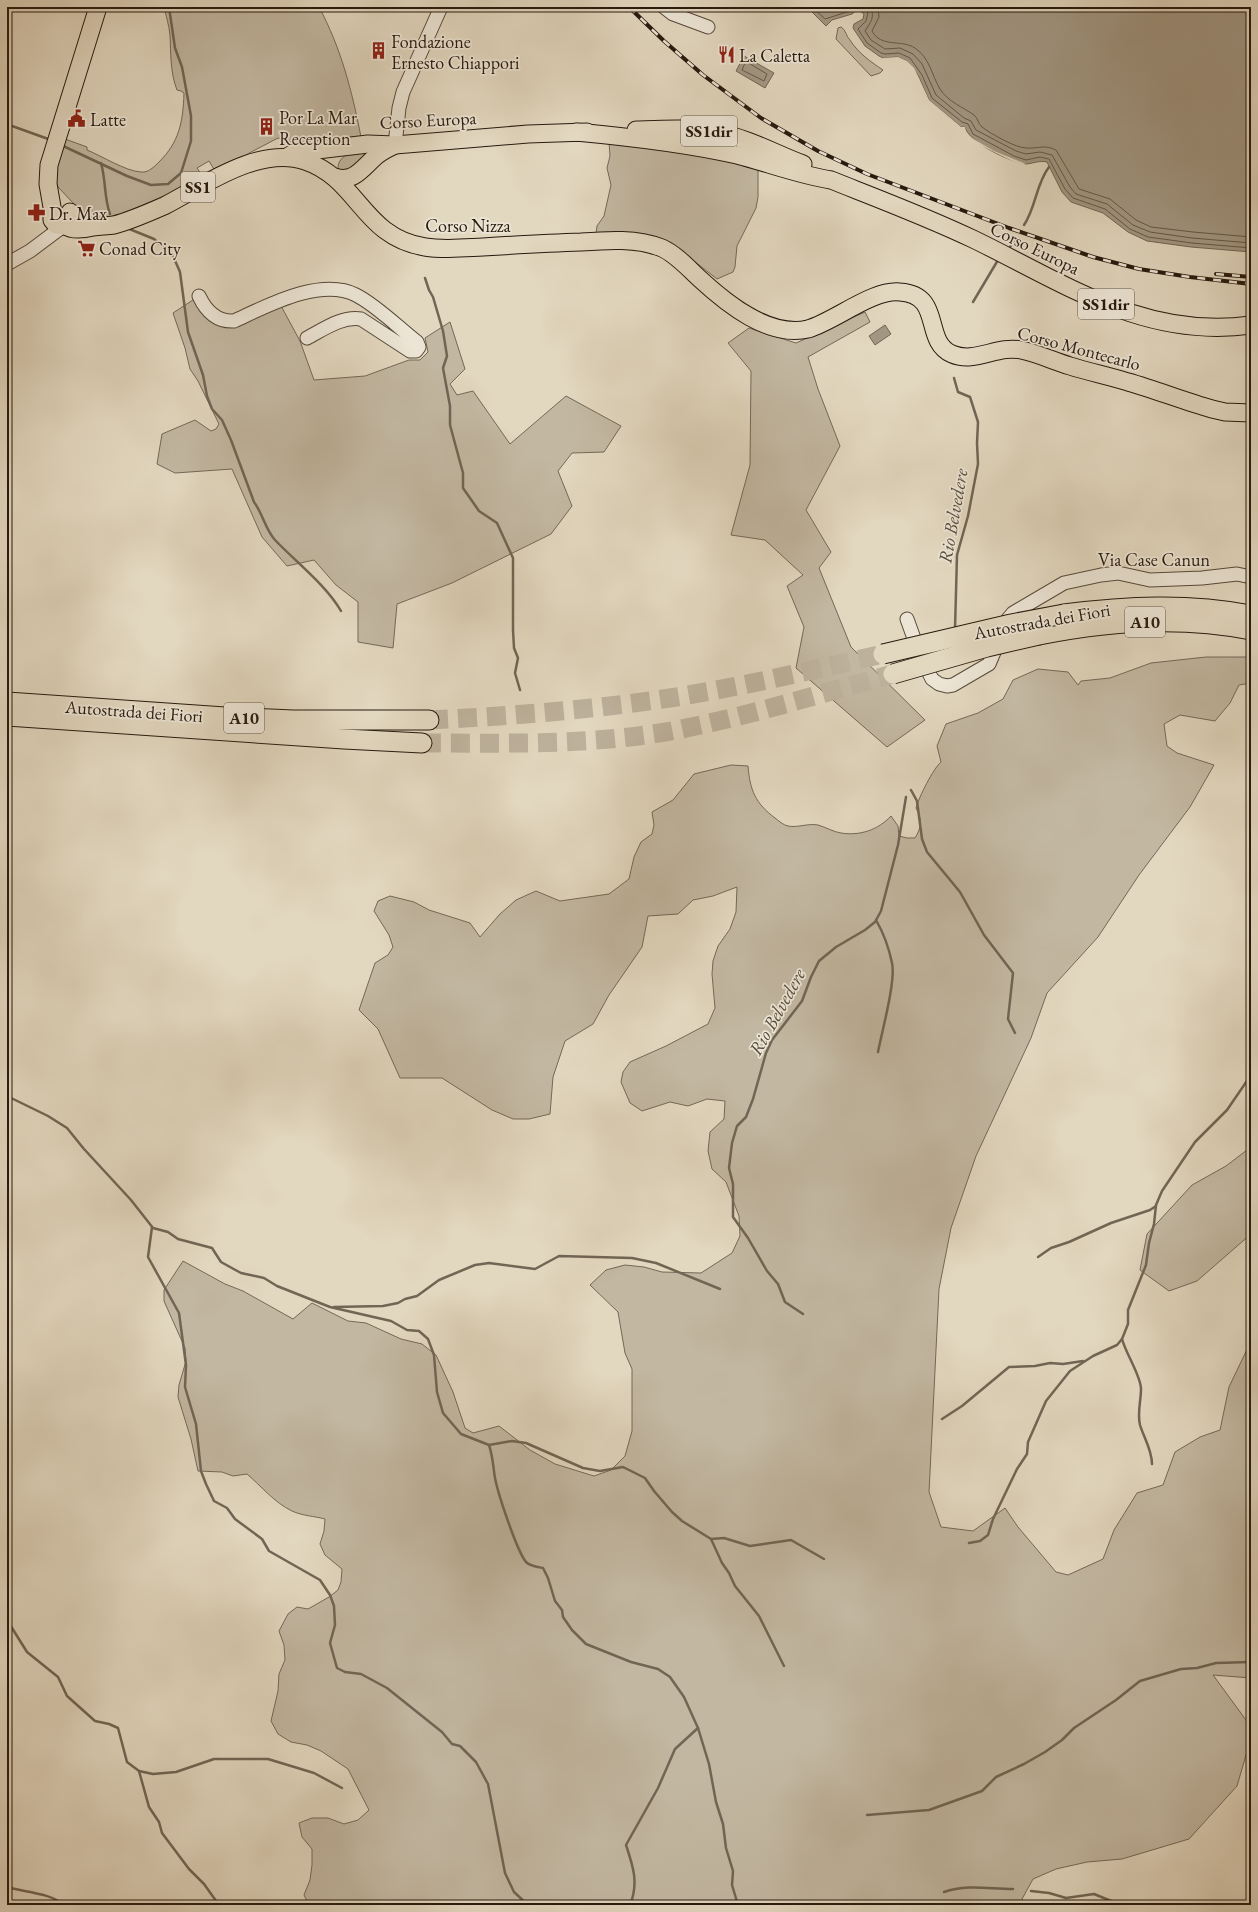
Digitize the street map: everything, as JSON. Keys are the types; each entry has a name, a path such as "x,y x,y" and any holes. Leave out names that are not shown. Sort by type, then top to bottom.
{"highway":[{"name":"Autostrada dei Fiori","path":"883,654 1011,624 1106,608 1156,606 1218,610 1251,615"},
{"name":"Autostrada dei Fiori","path":"893,674 987,647 1039,635 1101,625 1137,622 1195,623 1251,630"},
{"name":"Autostrada dei Fiori","path":"7,702 59,713 422,743"},
{"name":"Autostrada dei Fiori","path":"7,716 59,713 293,720 429,720"}],"main road":[{"path":"60,221 48,185 51,156 98,7"},
{"name":"Corso Europa","path":"284,157 300,152 399,140 576,132 696,129 734,137 816,170 831,180 972,238 1088,296 1124,312 1155,321 1194,327 1227,328 1251,325"},
{"name":"Corso Europa","path":"576,132 635,137 730,154 815,178 831,180"},
{"path":"730,154 738,147 734,137"},
{"name":"SS1dir","path":"335,177 347,179 366,168 382,152 399,140"},
{"path":"335,177 333,167 337,159 350,147"},
{"name":"SS1","path":"60,221 72,229 115,224 162,206 210,181 248,164 284,157 310,163 335,177 366,213"},
{"name":"SS1dir","path":"366,168 360,186 360,195 366,213"},
{"name":"Corso Nizza","path":"366,213 386,232 403,240 425,247 450,248 534,244"},
{"name":"Corso Montecarlo","path":"534,244 617,240 647,244 662,248 675,256 705,284 730,303 760,322 782,330 796,331 808,329 828,321 879,295 892,292 907,293 918,297 928,308 937,338 944,348 952,354 968,357 1003,349 1019,349 1069,366 1133,383 1212,409 1225,412 1251,414"}],"street":[{"path":"399,140 399,108 403,92 441,7"},
{"path":"664,7 673,14 708,27"},
{"path":"7,264 60,221"},
{"path":"199,296 204,307 212,314 225,321 234,321 286,297 304,292 333,289 346,291 366,301 417,342 419,347 416,352 410,351 362,319 353,318 340,321 307,338"},
{"name":"Via Case Canun","path":"907,619 920,655 932,679 939,684 946,686 953,685 989,664 1008,619 1013,613 1064,582 1118,573 1150,580 1202,578 1237,574 1251,577"}],"shaded area":[{"path":"164,7 319,7 340,54 354,103 361,137 298,144 278,138 215,171 209,161 197,168 201,174 197,180 174,192 121,214 109,217 92,217 75,205 58,187 54,176 65,139 87,147 87,150 128,169 144,172 153,168 166,155 179,131 184,93 177,90 173,76 170,31"},
{"path":"841,27 853,45 869,60 883,70 880,73 871,76 836,39 838,28"},
{"path":"609,142 632,144 758,166 758,197 756,208 737,246 735,267 733,272 717,279 671,243 661,239 596,234 597,226 604,216 611,185 607,168 610,156"},
{"path":"373,149 357,167 338,171 338,165 345,156 355,152"},
{"path":"196,298 218,318 239,319 280,304 300,341 314,380 365,376 409,360 420,360 428,352 425,338 450,322 465,369 450,384 457,395 473,391 510,444 566,396 621,426 604,452 572,453 558,471 572,506 551,534 452,583 397,604 393,648 358,642 358,602 336,585 314,560 287,566 262,537 232,469 175,473 157,464 162,434 195,420 211,431 216,429 219,424 198,381 190,369 185,348 173,313"},
{"path":"865,312 870,322 808,357 818,389 840,446 806,510 831,552 819,568 851,647 925,720 887,747 796,668 804,627 787,586 803,575 765,540 731,535 750,465 751,371 728,343 749,328 796,343"},
{"path":"1206,657 1251,657 1251,683 1239,685 1230,703 1215,721 1180,715 1164,724 1167,746 1177,753 1214,765 1190,807 1139,875 1098,937 1047,993 1031,1038 976,1156 951,1228 939,1289 929,1492 941,1527 973,1531 1005,1508 1018,1527 1056,1572 1068,1575 1103,1559 1114,1530 1137,1493 1163,1485 1175,1452 1200,1437 1220,1430 1229,1387 1251,1341 1251,1678 1213,1675 1246,1720 1251,1738 1237,1786 1189,1839 1122,1859 1087,1862 1056,1869 1033,1879 1022,1899 1025,1905 347,1905 343,1900 334,1905 309,1905 304,1895 310,1880 312,1849 302,1837 299,1823 312,1818 328,1818 344,1824 358,1820 369,1810 348,1769 321,1751 307,1745 291,1742 278,1734 271,1721 278,1691 279,1674 285,1660 284,1645 279,1631 288,1614 297,1607 308,1609 338,1590 341,1582 342,1569 325,1555 320,1544 324,1531 325,1519 300,1514 286,1508 247,1474 233,1476 222,1472 198,1471 191,1439 178,1397 179,1385 186,1361 185,1348 164,1301 164,1290 183,1261 225,1284 243,1291 293,1319 312,1303 348,1321 366,1323 401,1339 422,1344 436,1355 453,1392 465,1428 473,1433 499,1426 530,1450 555,1464 594,1476 611,1470 625,1456 632,1431 632,1369 625,1353 618,1312 590,1285 606,1270 625,1265 644,1267 662,1272 701,1273 732,1253 740,1236 739,1216 726,1182 712,1169 708,1151 710,1132 724,1119 725,1101 707,1099 688,1106 670,1102 642,1111 630,1103 621,1082 623,1072 630,1062 666,1046 708,1024 715,1008 712,974 713,961 718,946 730,929 736,912 737,887 713,896 693,900 678,914 648,916 642,947 609,995 593,1024 565,1041 553,1077 550,1114 529,1119 513,1119 492,1110 442,1078 400,1078 378,1029 359,1010 375,963 388,955 393,947 389,935 374,911 378,901 390,896 414,902 429,910 470,923 480,937 500,914 516,900 536,891 560,901 609,894 629,879 634,857 641,842 652,834 654,825 652,812 673,800 694,774 731,765 748,766 752,789 758,801 768,812 781,823 786,825 818,825 838,832 855,834 868,831 880,825 891,816 898,826 899,836 915,838 919,830 920,823 916,808 920,797 934,771 941,762 937,746 946,724 978,713 1003,699 1013,680 1038,669 1068,672 1078,685 1081,681 1110,678 1151,663"},
{"path":"1251,1147 1251,1234 1197,1281 1169,1291 1140,1270 1147,1234 1192,1185 1226,1166"}],"water":[{"path":"807,7 1251,7 1251,252 1191,247 1147,241 1128,232 1103,213 1071,202 1062,192 1047,162 1041,161 1025,164 1000,155 981,145 968,133 965,127 961,127 929,100 919,77 907,61 898,57 883,58 865,46 853,28 854,24 863,19 864,14 858,9 852,14 832,20 826,26"},
{"path":"744,56 774,73 765,88 736,71"},
{"path":"885,325 891,334 875,345 869,336"}],"pier":[{"path":"898,57 907,61 914,68 929,100 961,127 965,127 966,132 970,137 994,151 1026,164 1023,165 1012,161 968,139 963,129 939,113 927,101 917,78 906,62 898,59 883,60 883,58"}],"waterway":[{"path":"61,145 127,176 151,185 168,184 181,173 191,141 191,116 182,67 175,48 169,7"},
{"path":"7,127 12,126 51,140"},
{"path":"101,163 110,214"},
{"name":"Rio Belvedere","path":"1024,225 1031,211 1041,181 1049,167"},
{"path":"127,228 154,239 173,256 180,272 188,332 203,375 207,396 212,409 222,420 231,440 254,502 275,540 319,583 335,601 341,611"},
{"name":"Rio Belvedere","path":"1009,248 1017,239"},
{"name":"Rio Belvedere","path":"973,302 998,260"},
{"path":"425,278 433,297 443,331 447,356 443,368 450,406 450,425 463,473 463,488 479,511 497,523 513,558 513,630 514,648 518,658 515,673 520,690"},
{"name":"Rio Belvedere","path":"954,378 958,392 970,397 978,422 978,464 968,516 957,555 955,629"},
{"path":"911,790 917,801 922,839 927,852 960,892 984,935 1013,973 1008,1019 1015,1033"},
{"name":"Rio Belvedere","path":"803,1314 785,1302 778,1284 767,1271 748,1238 733,1217 733,1184 729,1168 732,1143 737,1126 746,1117 753,1099 766,1053 772,1040 802,1001 819,961 836,947 865,930 875,922 881,911 898,845 906,797"},
{"path":"876,920 888,946 893,971 888,1006 878,1052"},
{"path":"969,1543 980,1541 988,1535 993,1519 1017,1469 1027,1454 1028,1442 1046,1401 1070,1371 1093,1356 1117,1345 1122,1339 1128,1324 1128,1310 1146,1265 1156,1205 1162,1191 1195,1142 1227,1110 1251,1075"},
{"path":"7,1096 48,1116 67,1128 84,1149 131,1200 153,1228 168,1232 178,1239 212,1248 221,1262 241,1273 264,1278 277,1286 330,1307 391,1321 407,1330 419,1331 428,1339 434,1355 437,1392 443,1413 461,1434 489,1445 512,1441 526,1443 583,1468 600,1471 623,1467 645,1478 672,1512 682,1521 711,1539 735,1586 759,1616 784,1666"},
{"path":"1038,1257 1051,1248 1069,1242 1111,1223 1150,1210 1156,1206"},
{"path":"152,1227 148,1257 179,1313 186,1365 185,1387 196,1424 201,1471 214,1501 227,1508 235,1519 262,1539 269,1551 320,1580 330,1595 334,1606 335,1625 330,1643 337,1668 345,1672 361,1674 387,1688 442,1732 452,1744 460,1746 476,1762 488,1784 505,1873 514,1892 528,1905"},
{"path":"334,1307 383,1306 398,1303 405,1299 417,1296 439,1280 475,1265 489,1263 535,1269 559,1256 632,1258 656,1263 720,1289"},
{"path":"1122,1339 1140,1384 1139,1420 1152,1459 1152,1464"},
{"path":"942,1419 962,1406 1009,1367 1035,1366 1050,1363 1063,1364 1083,1361"},
{"path":"489,1445 497,1486 508,1522 522,1556 526,1562 543,1568 548,1578 555,1601 562,1610 563,1617 572,1630 586,1644 631,1662 658,1669 670,1677 684,1697 698,1728 709,1764 716,1802 723,1824 726,1848 733,1871 732,1885 738,1905"},
{"path":"711,1539 724,1538 750,1546 791,1540 824,1559"},
{"path":"7,1620 27,1652 58,1677 67,1696 95,1721 109,1724 118,1728 127,1762 139,1771 153,1774 176,1772 214,1759 268,1759 314,1773 342,1788"},
{"path":"867,1815 929,1810 982,1791 996,1777 1045,1752 1062,1740 1074,1728 1116,1700 1140,1681 1181,1669 1197,1668 1216,1663 1251,1662"},
{"path":"630,1905 633,1897 635,1882 633,1867 626,1845 658,1788 675,1749 698,1728"},
{"path":"139,1771 149,1807 159,1822 162,1833 189,1869 204,1884 219,1905"},
{"path":"7,1887 45,1895 63,1905"},
{"path":"944,1892 961,1888 1013,1889"},
{"path":"1031,1891 1049,1893 1066,1898 1094,1894 1121,1905"}],"tunnel":[{"path":"429,720 550,712 670,698 697,694 883,654"},
{"path":"422,743 557,742 625,738 691,727 742,715 893,674"}],"railway":[{"path":"629,7 664,41 703,75 761,118 818,151 867,174 1009,228 1093,257 1139,269 1251,284"},
{"path":"1216,274 1251,277"}],"place":[{"name":"Fondazione Ernesto Chiappori","path":"378,51"},
{"name":"La Caletta","path":"726,55"},
{"name":"Latte","path":"77,119"},
{"name":"Por La Mar Reception","path":"266,127"},
{"name":"Dr. Max","path":"36,213"},
{"name":"Conad City","path":"86,248"}]}
